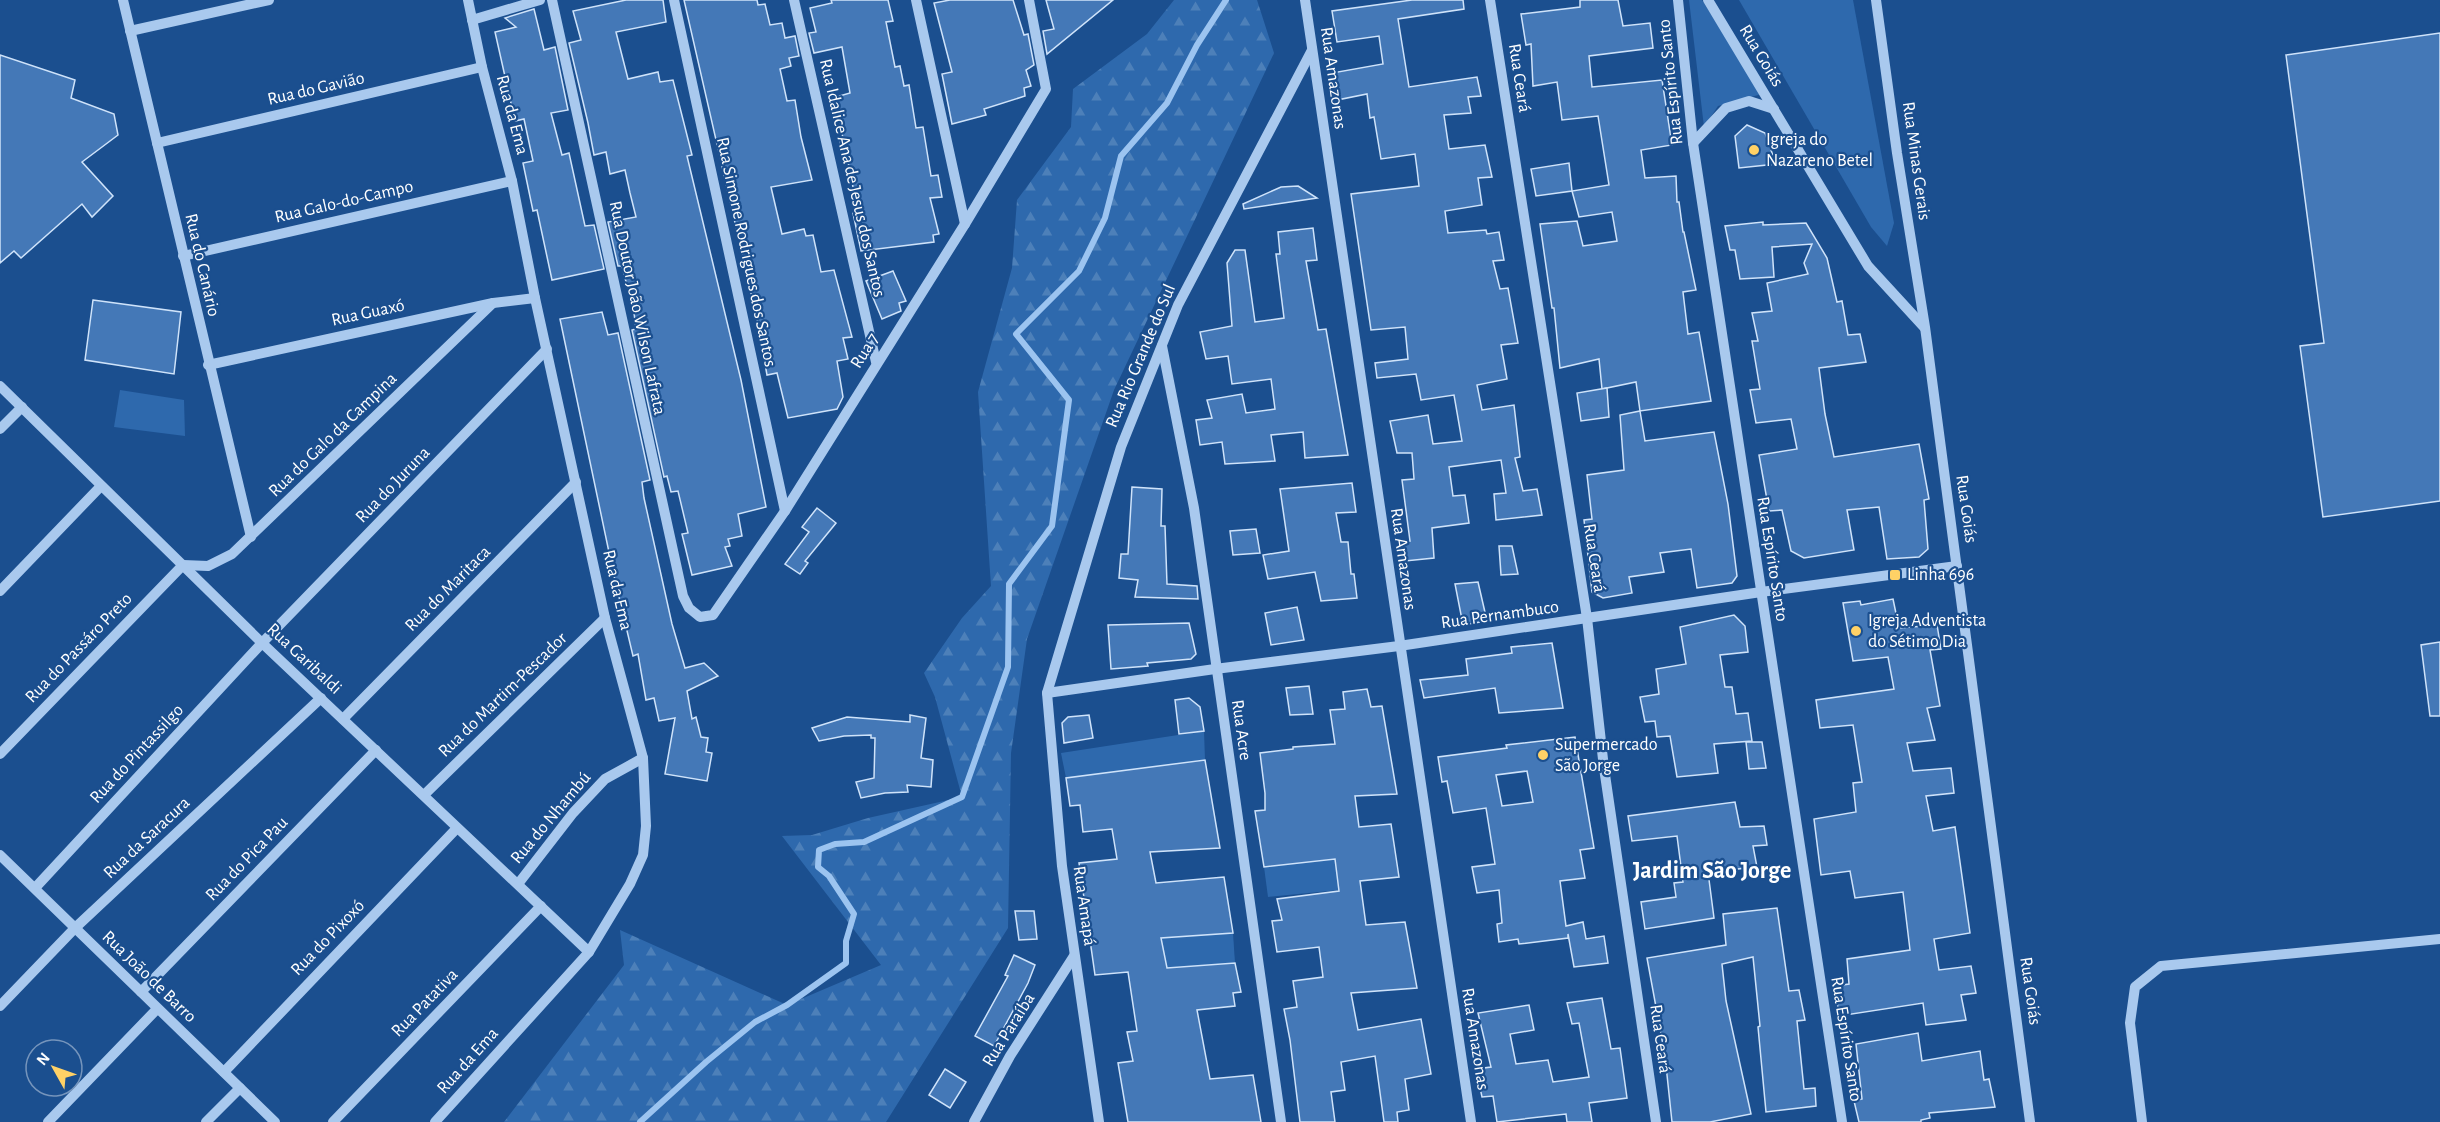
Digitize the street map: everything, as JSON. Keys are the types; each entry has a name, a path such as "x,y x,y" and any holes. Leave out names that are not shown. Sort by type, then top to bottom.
{"street":[{"name":"Rua do Canário","path":"123,0 250,537"},
{"path":"130,31 269,0"},
{"name":"Rua da Ema","path":"435,1122 589,952 630,884 643,855 646,826 643,758 605,618 535,298 512,181 482,67 468,0"},
{"path":"472,20 540,0"},
{"name":"Rua Doutor João Wilson Lafrata","path":"552,0 683,596 689,608 700,617"},
{"name":"Rua Simone Rodrigues dos Santos","path":"674,0 785,511"},
{"name":"Rua Idalice Ana de Jesus dos Santos","path":"794,0 876,362"},
{"path":"916,0 965,224"},
{"name":"Rua 7","path":"700,617 713,615 785,511 876,362 965,224 1046,89 1029,0"},
{"name":"Rua Amazonas","path":"1305,0 1471,1122"},
{"name":"Rua Ceará","path":"1490,0 1587,618 1604,768 1656,1122"},
{"name":"Rua Espírito Santo","path":"1678,0 1694,143 1842,1122"},
{"name":"Rua Goiás","path":"1708,0 1869,266 1924,327 2030,1122"},
{"name":"Rua Minas Gerais","path":"1876,0 1924,327"},
{"name":"Rua Rio Grande do Sul","path":"1047,693 1121,447 1161,344 1178,305 1312,50"},
{"name":"Rua do Gavião","path":"157,142 482,67"},
{"path":"1694,143 1726,108 1749,101 1774,109"},
{"name":"Rua Galo-do-Campo","path":"183,256 512,181"},
{"name":"Rua Guaxó","path":"208,365 494,303 535,298"},
{"name":"Rua do Galo da Campina","path":"183,565 208,566 232,554 494,303"},
{"name":"Rua Acre","path":"1161,344 1194,508 1281,1122"},
{"name":"Rua do Juruna","path":"262,643 547,349"},
{"name":"Rua Garibaldi","path":"0,386 262,643 589,952"},
{"path":"0,429 22,407"},
{"name":"Rua do Maritaca","path":"343,719 576,482"},
{"path":"0,591 101,486"},
{"name":"Rua do Passáro Preto","path":"0,754 183,565"},
{"name":"Rua Pernambuco","path":"1047,693 1399,646 1761,592 1957,566"},
{"name":"Rua do Martim-Pescador","path":"424,795 605,618"},
{"name":"Rua do Pintassilgo","path":"35,888 262,643"},
{"name":"Rua Amapá","path":"1047,693 1062,866 1099,1122"},
{"name":"Rua da Saracura","path":"0,1006 75,928 321,698"},
{"name":"Rua do Pica Pau","path":"141,992 376,750"},
{"name":"Rua do Nhambú","path":"518,884 573,813 605,779 643,758"},
{"name":"Rua do Pixoxó","path":"224,1072 457,828"},
{"name":"Rua João de Barro","path":"0,855 275,1122"},
{"name":"Rua Patativa","path":"333,1122 541,906"},
{"path":"2142,1122 2130,1023 2134,987 2161,966 2440,939"},
{"name":"Rua Paraíba","path":"974,1122 1010,1056 1074,956"},
{"path":"48,1122 157,1009"},
{"path":"206,1122 240,1088"}],"green space":[{"path":"1174,0 1257,0 1274,53 1114,390 1027,639 1011,753 1008,928 886,1122 504,1122 624,965 620,930 787,1005 881,965 782,836 812,835 868,818 962,797 935,697 924,673 962,618 991,586 978,392 1012,268 1017,200 1071,127 1073,89 1147,34"},
{"path":"1689,0 1702,0 1762,94 1718,106 1704,127"},
{"path":"1739,0 1853,0 1894,223 1887,246 1871,227"},
{"path":"120,390 184,400 185,436 114,427"},
{"path":"1204,731 1205,760 1066,778 1061,753"},
{"path":"1335,859 1339,890 1268,897 1264,867"},
{"path":"1233,933 1235,963 1167,968 1161,938"}],"building":[{"path":"626,0 663,0 666,22 616,32 628,79 658,72 660,82 673,80 692,155 687,156 741,380 766,507 738,514 742,536 728,539 730,546 725,547 732,566 692,575 682,534 688,533 678,491 671,492 667,476 664,477 632,330 636,329 634,313 622,266 618,266 608,222 636,217 625,170 610,174 606,152 594,155 569,43 581,40 573,11"},
{"path":"684,0 757,0 758,5 765,4 770,25 782,23 785,38 795,36 799,56 789,58 791,66 780,69 787,101 795,100 801,137 812,180 771,187 782,234 804,229 806,236 813,235 821,272 834,270 852,337 843,338 848,359 837,361 843,397 837,409 788,418 777,373 767,375 757,319"},
{"path":"831,0 888,0 893,21 886,22 895,67 900,66 904,86 909,85 916,128 923,127 931,176 938,175 942,197 930,198 939,234 933,235 934,242 861,251 853,213 858,212 848,162 843,163 840,140 843,139 836,97 850,93 842,47 814,53 809,33 816,32 810,8 832,3"},
{"path":"950,0 1013,0 1024,35 1028,34 1034,65 1026,70 1031,86 1024,88 1025,96 984,109 986,115 952,124 942,74 952,72 934,3"},
{"path":"1046,0 1113,0 1047,54 1043,31 1054,29"},
{"path":"1412,0 1463,0 1464,9 1398,19 1409,87 1477,77 1481,96 1468,97 1471,113 1444,115 1449,149 1485,145 1492,177 1478,178 1482,205 1445,211 1448,233 1486,230 1487,234 1499,232 1504,260 1493,261 1500,289 1508,288 1518,343 1501,345 1507,379 1477,385 1482,410 1514,405 1520,457 1515,458 1523,491 1537,489 1542,515 1496,520 1494,494 1506,493 1501,460 1449,467 1453,496 1465,495 1469,523 1432,528 1434,558 1405,561 1402,542 1410,541 1402,480 1414,479 1412,453 1397,453 1390,421 1428,415 1433,444 1462,441 1454,395 1421,400 1416,374 1377,378 1375,363 1408,359 1405,327 1371,330 1351,194 1419,186 1417,169 1415,154 1381,159 1374,117 1370,118 1367,94 1337,100 1332,73 1383,64 1379,36 1337,42 1332,11"},
{"path":"1580,0 1618,0 1623,26 1650,23 1653,48 1589,56 1592,87 1662,80 1672,145 1641,150 1645,178 1676,176 1677,202 1679,202 1696,290 1683,292 1688,334 1699,332 1711,401 1640,411 1636,382 1602,389 1599,359 1560,368 1554,308 1552,308 1540,224 1577,221 1583,246 1617,241 1612,212 1579,217 1572,191 1609,185 1598,116 1562,120 1557,82 1533,86 1531,44 1526,45 1521,14 1580,7"},
{"path":"534,9 544,50 555,47 568,110 551,113 562,155 569,153 585,226 594,225 604,269 552,280 537,210 533,211 523,163 533,161 524,119 515,121 495,32 516,27 505,18"},
{"path":"2440,33 2440,501 2323,517 2300,346 2324,343 2286,55"},
{"path":"0,55 75,80 71,98 114,114 118,135 82,162 113,196 92,217 82,204 21,258 14,251 0,263"},
{"name":"Igreja do Nazareno Betel","path":"1747,125 1765,133 1776,164 1739,168 1735,136"},
{"path":"1569,163 1572,191 1536,196 1531,169"},
{"path":"1298,186 1317,198 1244,209 1243,204 1281,187"},
{"path":"1763,222 1763,225 1806,223 1827,258 1837,302 1842,301 1848,335 1860,334 1866,362 1819,368 1834,457 1919,444 1929,499 1924,500 1928,549 1919,557 1887,559 1879,507 1847,510 1854,550 1804,558 1791,551 1782,510 1769,511 1759,455 1797,449 1791,419 1756,423 1750,390 1760,389 1752,341 1758,341 1752,313 1772,311 1767,283 1808,274 1804,263 1812,244 1772,247 1774,277 1740,279 1735,250 1730,250 1725,226"},
{"path":"1313,228 1317,260 1306,261 1318,330 1326,329 1348,455 1305,458 1303,432 1271,435 1275,461 1225,464 1222,442 1200,445 1196,420 1212,418 1207,400 1242,394 1246,413 1275,409 1271,379 1232,384 1228,356 1206,359 1200,332 1232,326 1227,263 1235,250 1245,250 1255,322 1284,318 1276,254 1280,254 1278,232"},
{"path":"893,271 906,301 899,303 901,311 882,319 866,281"},
{"path":"93,300 181,312 174,374 85,360"},
{"path":"602,312 608,335 618,333 650,480 642,482 644,498 672,624 685,668 704,663 718,676 687,691 692,719 696,717 701,737 708,738 706,752 712,753 707,781 665,774 675,718 659,721 654,698 646,700 638,654 633,656 614,576 560,319"},
{"path":"1607,388 1609,417 1581,421 1577,393"},
{"path":"1640,411 1645,441 1714,432 1728,504 1737,576 1732,583 1697,588 1691,549 1660,553 1664,572 1629,577 1632,593 1603,598 1592,592 1584,520 1592,519 1587,475 1624,470 1620,415"},
{"path":"1352,483 1356,512 1336,513 1341,542 1348,542 1351,574 1354,574 1357,598 1321,601 1315,572 1268,579 1263,555 1289,551 1280,489"},
{"path":"1132,487 1162,489 1161,526 1165,526 1167,584 1197,586 1198,599 1135,597 1138,580 1119,578 1121,554 1128,554"},
{"path":"817,508 836,523 805,561 808,563 800,574 785,564 809,532 802,527"},
{"path":"1256,529 1260,553 1233,555 1230,531"},
{"path":"1499,546 1512,546 1518,574 1501,575"},
{"path":"1478,582 1487,621 1463,625 1455,584"},
{"path":"1893,599 1899,628 1937,625 1941,649 1930,650 1940,706 1927,708 1935,740 1907,743 1913,771 1951,768 1954,793 1926,796 1933,831 1955,827 1970,933 1934,939 1939,970 1971,966 1976,993 1961,995 1966,1020 1926,1025 1923,1003 1839,1016 1835,986 1849,984 1847,959 1910,950 1903,892 1855,898 1850,871 1821,875 1814,819 1856,812 1853,783 1862,782 1853,725 1820,728 1816,700 1894,689 1888,657 1853,661 1843,603 1860,601 1861,605"},
{"path":"1297,607 1304,640 1271,645 1265,613"},
{"path":"1734,615 1745,626 1748,652 1720,655 1725,687 1732,687 1736,714 1748,713 1752,741 1714,744 1718,773 1677,777 1670,736 1657,737 1655,721 1645,722 1640,697 1659,694 1656,669 1686,664 1680,627"},
{"path":"1189,623 1196,654 1191,659 1111,669 1108,625"},
{"path":"2440,642 2440,716 2430,716 2421,645"},
{"path":"1552,643 1563,708 1499,713 1495,688 1424,698 1420,680 1468,675 1466,659 1512,653 1511,647"},
{"path":"1309,686 1313,714 1290,715 1286,688"},
{"path":"1367,689 1371,707 1382,706 1397,794 1355,796 1359,827 1391,824 1399,877 1360,881 1366,925 1405,922 1417,988 1351,993 1358,1030 1421,1019 1431,1074 1405,1079 1409,1110 1397,1112 1398,1122 1384,1122 1375,1056 1341,1062 1345,1090 1331,1092 1335,1122 1300,1122 1284,1009 1297,1007 1293,981 1323,977 1319,947 1277,952 1272,921 1282,920 1277,899 1339,891 1335,859 1264,867 1255,811 1265,810 1260,753 1293,749 1293,747 1335,744 1330,710 1345,709 1343,692"},
{"path":"1189,698 1200,707 1204,731 1179,734 1175,700"},
{"path":"910,715 926,718 921,758 933,760 931,787 907,785 908,792 885,793 861,798 856,782 874,778 875,738 871,738 871,735 844,736 819,741 812,728 847,717 910,722"},
{"path":"1089,715 1093,738 1064,743 1062,723 1068,717"},
{"path":"1575,737 1594,848 1580,850 1585,878 1560,881 1566,926 1583,922 1586,939 1604,936 1608,963 1574,967 1568,934 1568,938 1519,944 1518,939 1499,942 1497,924 1502,923 1499,890 1477,893 1472,867 1495,864 1486,808 1453,813 1447,781 1442,782 1438,757 1507,748 1506,745","holes":["1527,771 1533,802 1502,806 1496,775"]},
{"path":"1746,742 1762,742 1766,768 1749,769"},
{"path":"1205,760 1220,848 1150,852 1156,883 1224,877 1233,933 1161,938 1167,968 1235,963 1241,992 1233,993 1235,1006 1197,1010 1210,1079 1253,1075 1261,1122 1128,1122 1118,1063 1133,1061 1127,1032 1137,1031 1128,972 1095,975 1079,863 1117,859 1112,829 1083,832 1080,805 1070,806 1066,778"},
{"path":"1735,802 1740,827 1764,826 1767,845 1753,846 1757,867 1708,872 1714,918 1645,929 1641,902 1676,897 1674,883 1683,882 1677,836 1632,841 1628,816"},
{"path":"1777,908 1789,991 1799,990 1805,1020 1797,1021 1804,1089 1815,1088 1816,1106 1766,1112 1753,957 1722,964 1726,1001 1751,1114 1710,1122 1672,1122 1665,1056 1647,958 1726,945 1723,914"},
{"path":"1015,911 1034,911 1037,939 1019,940"},
{"path":"1014,955 1035,965 1028,983 994,1046 975,1036 1008,976 1005,975"},
{"path":"1602,998 1611,1049 1620,1048 1627,1098 1589,1103 1592,1122 1567,1122 1566,1114 1497,1122 1493,1096 1482,1097 1476,1069 1491,1067 1478,1013 1529,1005 1534,1030 1510,1034 1516,1064 1548,1060 1553,1082 1589,1077 1579,1023 1572,1024 1567,1003"},
{"path":"1918,1033 1922,1061 1980,1051 1984,1080 1989,1079 1995,1107 1929,1113 1930,1118 1921,1120 1921,1122 1859,1122 1854,1101 1862,1099 1856,1044"},
{"path":"945,1069 966,1082 950,1108 929,1095"}],"waterway":[{"path":"640,1122 706,1062 755,1022 787,1005 846,963 846,941 854,914 829,876 818,867 819,850 835,844 864,842 962,797 1008,667 1009,584 1052,526 1069,400 1016,334 1079,271 1105,218 1121,156 1167,103 1197,45 1226,0"}],"place":[{"name":"Igreja do Nazareno Betel","path":"1754,150"},
{"name":"Linha 696","path":"1895,575"},
{"name":"Igreja Adventista do Sétimo Dia","path":"1856,631"},
{"name":"Supermercado São Jorge","path":"1543,755"}],"district":[{"name":"Jardim São Jorge","path":"1712,871"}]}
